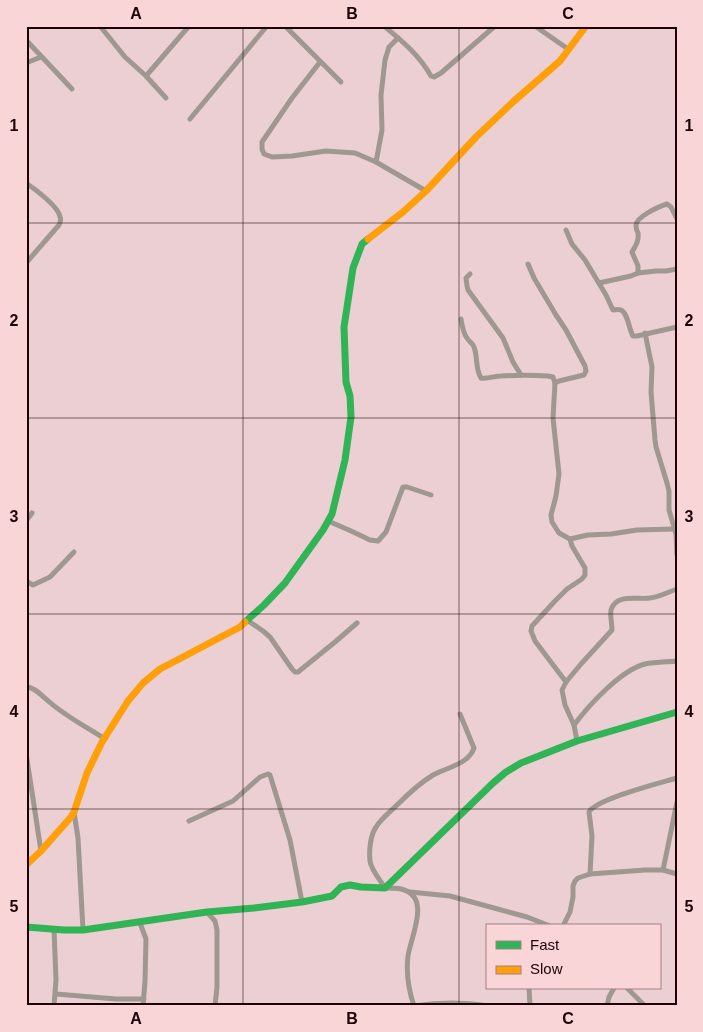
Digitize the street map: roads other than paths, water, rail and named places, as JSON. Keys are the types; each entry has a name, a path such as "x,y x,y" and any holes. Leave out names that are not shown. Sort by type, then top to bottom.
{"street":[{"path":"100,26 124,58 146,76 166,98"},
{"path":"190,119 267,26"},
{"path":"285,26 341,82"},
{"path":"384,26 420,59 431,76 434,77 495,26"},
{"path":"536,26 568,48"},
{"path":"26,865 71,817 87,773 128,701 160,669 240,627 264,605 285,583 323,530 332,514 345,460 351,417 350,396 346,382 344,327 353,268 362,244 403,212 426,191 476,137 560,61 586,26"},
{"path":"146,76 188,27"},
{"path":"376,162 382,130 384,60 389,47 398,38"},
{"path":"26,40 72,89"},
{"path":"26,63 41,57"},
{"path":"320,62 292,98 262,142 264,154 277,158 316,152 355,153 376,162 426,191"},
{"path":"26,183 53,205 61,219 59,225 26,263"},
{"path":"638,273 638,266 632,252 637,245 638,238 636,222 662,205 667,204 671,207 677,219"},
{"path":"566,230 572,244 585,260 613,310 623,311 631,335 637,336 677,327"},
{"path":"528,264 534,278 566,330 585,366 586,371 584,375 555,383"},
{"path":"598,283 638,273 677,269"},
{"path":"470,274 466,278 468,290 502,338 521,375"},
{"path":"461,319 465,336 467,340 472,342 474,347 478,374 481,378 521,375 553,377 555,383 553,418 559,474 551,515 552,522 559,533 570,538 637,530 674,528"},
{"path":"645,333 652,367 651,392 656,448 669,491 669,510 676,534 677,555"},
{"path":"328,521 378,542 386,532 404,488 431,494"},
{"path":"26,522 32,513"},
{"path":"566,682 535,641 531,632 532,626 555,601 585,575 585,568 572,546 570,538"},
{"path":"26,581 33,585 50,577 74,552"},
{"path":"577,741 574,724 565,705 562,690 566,682 612,630 612,610 617,602 622,599 651,598 677,589"},
{"path":"247,620 270,637 295,672 298,672 357,623"},
{"path":"574,724 588,707 620,678 632,670 645,664 677,661"},
{"path":"26,688 30,687 56,708 105,739"},
{"path":"385,888 506,772 527,760 577,741 677,712"},
{"path":"385,888 370,861 372,835 376,826 384,817 417,786 432,776 462,762 472,754 474,748 460,714"},
{"path":"26,753 40,851"},
{"path":"189,821 233,801 260,777 270,775 290,840 302,902"},
{"path":"590,874 592,836 590,809 640,788 677,778"},
{"path":"663,870 677,802"},
{"path":"74,812 78,838 82,930"},
{"path":"564,924 570,912 573,886 578,878 590,874 644,870 663,870 677,874"},
{"path":"26,927 82,930 207,912 302,902 332,896 341,887 350,885 399,888 410,892 450,896 527,917 545,924"},
{"path":"410,892 418,904 418,914 408,957 410,991 414,1006 429,1004 489,1006"},
{"path":"207,912 215,921 217,930 218,987 215,1006"},
{"path":"140,922 146,938 143,1006"},
{"path":"54,929 56,994 54,1006"},
{"path":"529,990 530,1006"},
{"path":"607,1006 613,990"},
{"path":"629,990 645,1006"},
{"path":"56,994 116,999 144,999"}]}
